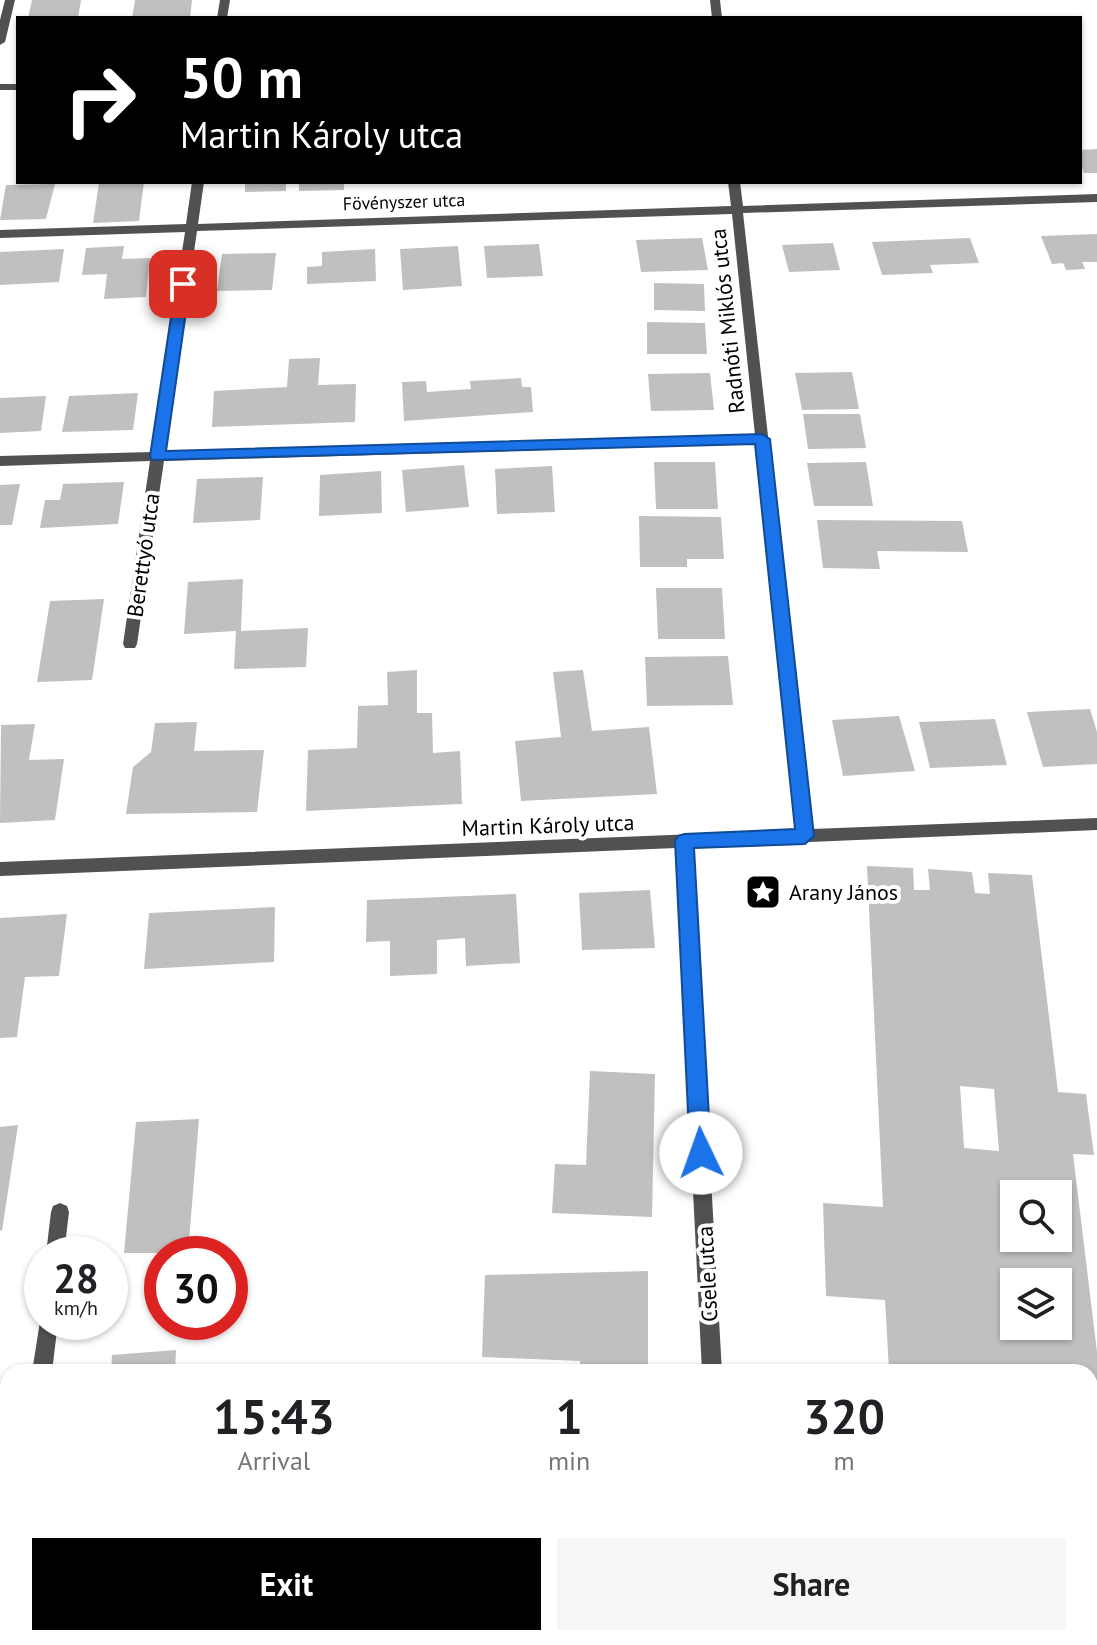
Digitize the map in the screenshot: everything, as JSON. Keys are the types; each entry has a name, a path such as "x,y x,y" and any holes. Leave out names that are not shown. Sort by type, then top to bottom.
{"street":[{"path":"0,42 10,0"},
{"name":"Berettyó utca","path":"130,644 198,184"},
{"name":"Radnóti Miklós utca","path":"734,184 805,836"},
{"name":"Fövényszer utca","path":"0,234 1097,198"},
{"path":"0,461 762,439"},
{"name":"Martin Károly utca","path":"0,869 1097,824"},
{"name":"Csele utca","path":"684,841 712,1364"},
{"path":"57,1236 60,1212"},
{"path":"43,1364 46,1340"}],"building":[{"path":"32,0 81,0 78,16 28,16"},
{"path":"135,0 192,0 190,16 132,16"},
{"path":"1097,149 1097,173 1084,173 1082,150"},
{"path":"55,184 46,219 0,220 6,185"},
{"path":"99,184 144,184 139,221 93,223"},
{"path":"245,184 286,184 286,191 245,192"},
{"path":"299,184 344,184 344,190 299,191"},
{"path":"1097,234 1097,262 1082,262 1085,269 1066,270 1063,263 1052,264 1041,236"},
{"path":"702,238 708,270 641,272 636,240"},
{"path":"970,238 979,263 930,265 933,273 882,275 872,242"},
{"path":"833,243 840,270 789,272 782,245"},
{"path":"539,244 543,276 487,278 484,246"},
{"path":"124,246 122,259 150,258 146,297 104,299 107,274 82,275 86,248"},
{"path":"458,246 462,286 403,290 400,249"},
{"path":"64,249 59,282 0,285 0,252"},
{"path":"375,249 376,281 307,284 307,267 322,266 322,252"},
{"path":"276,253 272,290 217,291 222,254"},
{"path":"654,283 704,284 705,311 654,310"},
{"path":"647,322 705,323 707,354 647,354"},
{"path":"320,358 318,385 356,384 355,422 212,427 214,391 287,387 289,359"},
{"path":"852,372 859,409 802,410 795,373"},
{"path":"710,373 714,410 651,411 648,374"},
{"path":"521,378 522,387 531,387 533,412 404,421 402,382 426,381 427,392 471,389 470,381"},
{"path":"138,393 133,430 62,432 69,396"},
{"path":"46,396 41,431 0,433 0,398"},
{"path":"803,414 860,414 866,448 808,449"},
{"path":"654,462 715,462 718,509 656,509"},
{"path":"866,462 873,506 814,506 807,463"},
{"path":"464,465 469,507 406,512 402,470"},
{"path":"552,466 555,512 497,514 495,469"},
{"path":"381,471 382,513 319,516 320,475"},
{"path":"263,477 260,520 193,523 197,479"},
{"path":"124,482 118,524 40,528 45,500 60,500 63,484"},
{"path":"20,484 12,525 0,525 0,485"},
{"path":"639,516 721,517 724,559 687,559 687,567 640,567"},
{"path":"817,520 962,521 968,552 877,551 880,569 823,568"},
{"path":"243,579 241,631 308,628 306,667 234,669 236,631 184,634 188,582"},
{"path":"656,588 722,588 725,639 658,639"},
{"path":"104,599 92,680 37,682 50,601"},
{"path":"728,656 733,705 647,706 645,657"},
{"path":"417,670 417,713 432,713 433,753 460,751 462,804 306,811 308,750 357,748 358,706 388,705 387,672"},
{"path":"583,670 592,731 649,727 657,794 521,801 515,741 561,737 553,672"},
{"path":"1090,709 1097,732 1097,764 1043,767 1027,712"},
{"path":"899,716 915,771 843,776 832,720"},
{"path":"995,719 1007,765 930,768 919,722"},
{"path":"197,722 194,751 264,750 257,812 126,814 133,767 151,752 155,723"},
{"path":"35,724 29,760 64,759 55,820 0,823 1,725"},
{"path":"867,866 913,868 914,890 930,890 928,869 972,872 975,893 990,894 988,873 1032,875 1058,1092 1086,1094 1094,1155 1073,1154 1097,1364 889,1364 885,1300 826,1296 823,1203 883,1207","holes":["960,1086 994,1089 999,1151 964,1148"]},
{"path":"650,890 655,948 582,950 579,893"},
{"path":"516,894 520,963 466,966 465,938 437,940 437,974 390,976 390,941 366,942 367,900"},
{"path":"275,907 274,962 144,969 149,913"},
{"path":"67,914 59,976 25,977 17,1037 0,1038 0,918"},
{"path":"590,1071 655,1074 652,1217 552,1213 555,1164 586,1165"},
{"path":"199,1119 189,1236 144,1236 144,1253 128,1253 128,1236 126,1236 136,1122"},
{"path":"18,1125 2,1231 0,1127"},
{"path":"648,1271 648,1364 580,1364 580,1361 482,1357 485,1275"},
{"path":"176,1350 175,1364 111,1364 112,1355"}],"place":[{"name":"Arany János","path":"763,892"}],"route":[{"path":"183,284 157,456 762,439 805,836 684,841 701,1153"}]}
